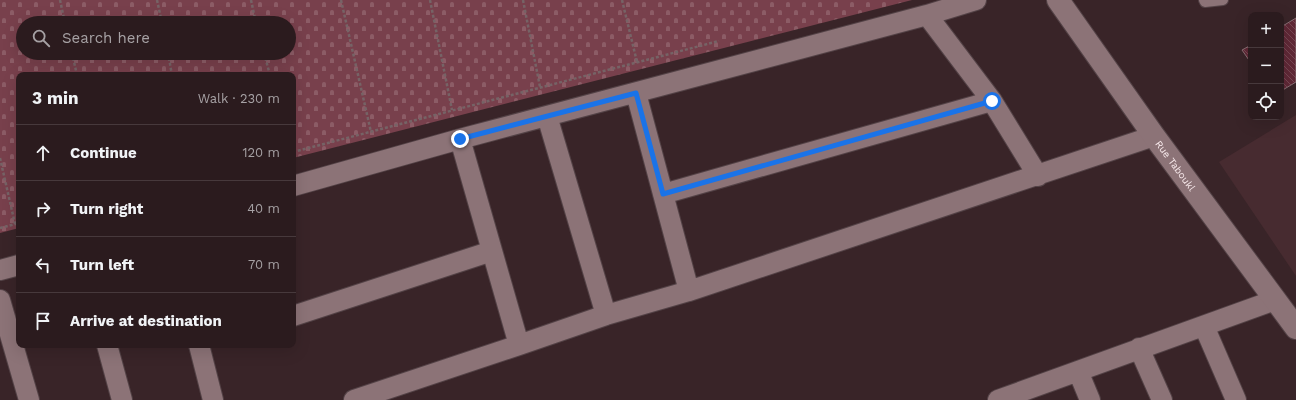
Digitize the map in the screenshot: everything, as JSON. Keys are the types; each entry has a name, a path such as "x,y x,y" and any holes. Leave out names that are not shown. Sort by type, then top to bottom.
{"street":[{"path":"296,185 460,139 927,15 976,0"},
{"name":"Rue Taboukl","path":"1058,0 1154,136 1296,328"},
{"path":"927,15 992,101 1038,176"},
{"path":"636,93 689,291"},
{"path":"663,194 992,101"},
{"path":"547,116 606,315"},
{"path":"354,400 519,346 606,315 689,291 1038,176 1154,136"},
{"path":"460,139 519,346"},
{"path":"296,315 492,251"},
{"path":"0,270 16,266"},
{"path":"0,300 29,400"},
{"path":"1006,399 1139,348 1275,300"},
{"path":"1204,326 1236,400"},
{"path":"108,348 122,400"},
{"path":"201,348 213,400"},
{"path":"1139,348 1162,400"},
{"path":"1078,371 1090,400"}],"lane":[{"path":"1204,0 1205,2 1223,0"}],"path":[{"path":"60,0 63,16"},
{"path":"157,0 160,16"},
{"path":"251,0 254,16"},
{"path":"341,0 371,132"},
{"path":"430,0 452,110"},
{"path":"523,0 540,88"},
{"path":"622,0 637,62"},
{"path":"296,151 720,41"},
{"path":"74,60 76,72"},
{"path":"169,60 171,72"},
{"path":"266,60 269,72"},
{"path":"0,158 14,224 0,228"}],"shaded area":[{"path":"1296,115 1296,276 1219,162"}],"green space":[{"path":"0,0 912,0 296,157 296,72 16,72 16,229 0,233"}],"building":[{"path":"1296,18 1296,82 1284,89 1284,48 1284,25"},
{"path":"1248,47 1248,59 1242,50"}],"route":[{"path":"460,139 636,93 663,194 992,101"}]}
